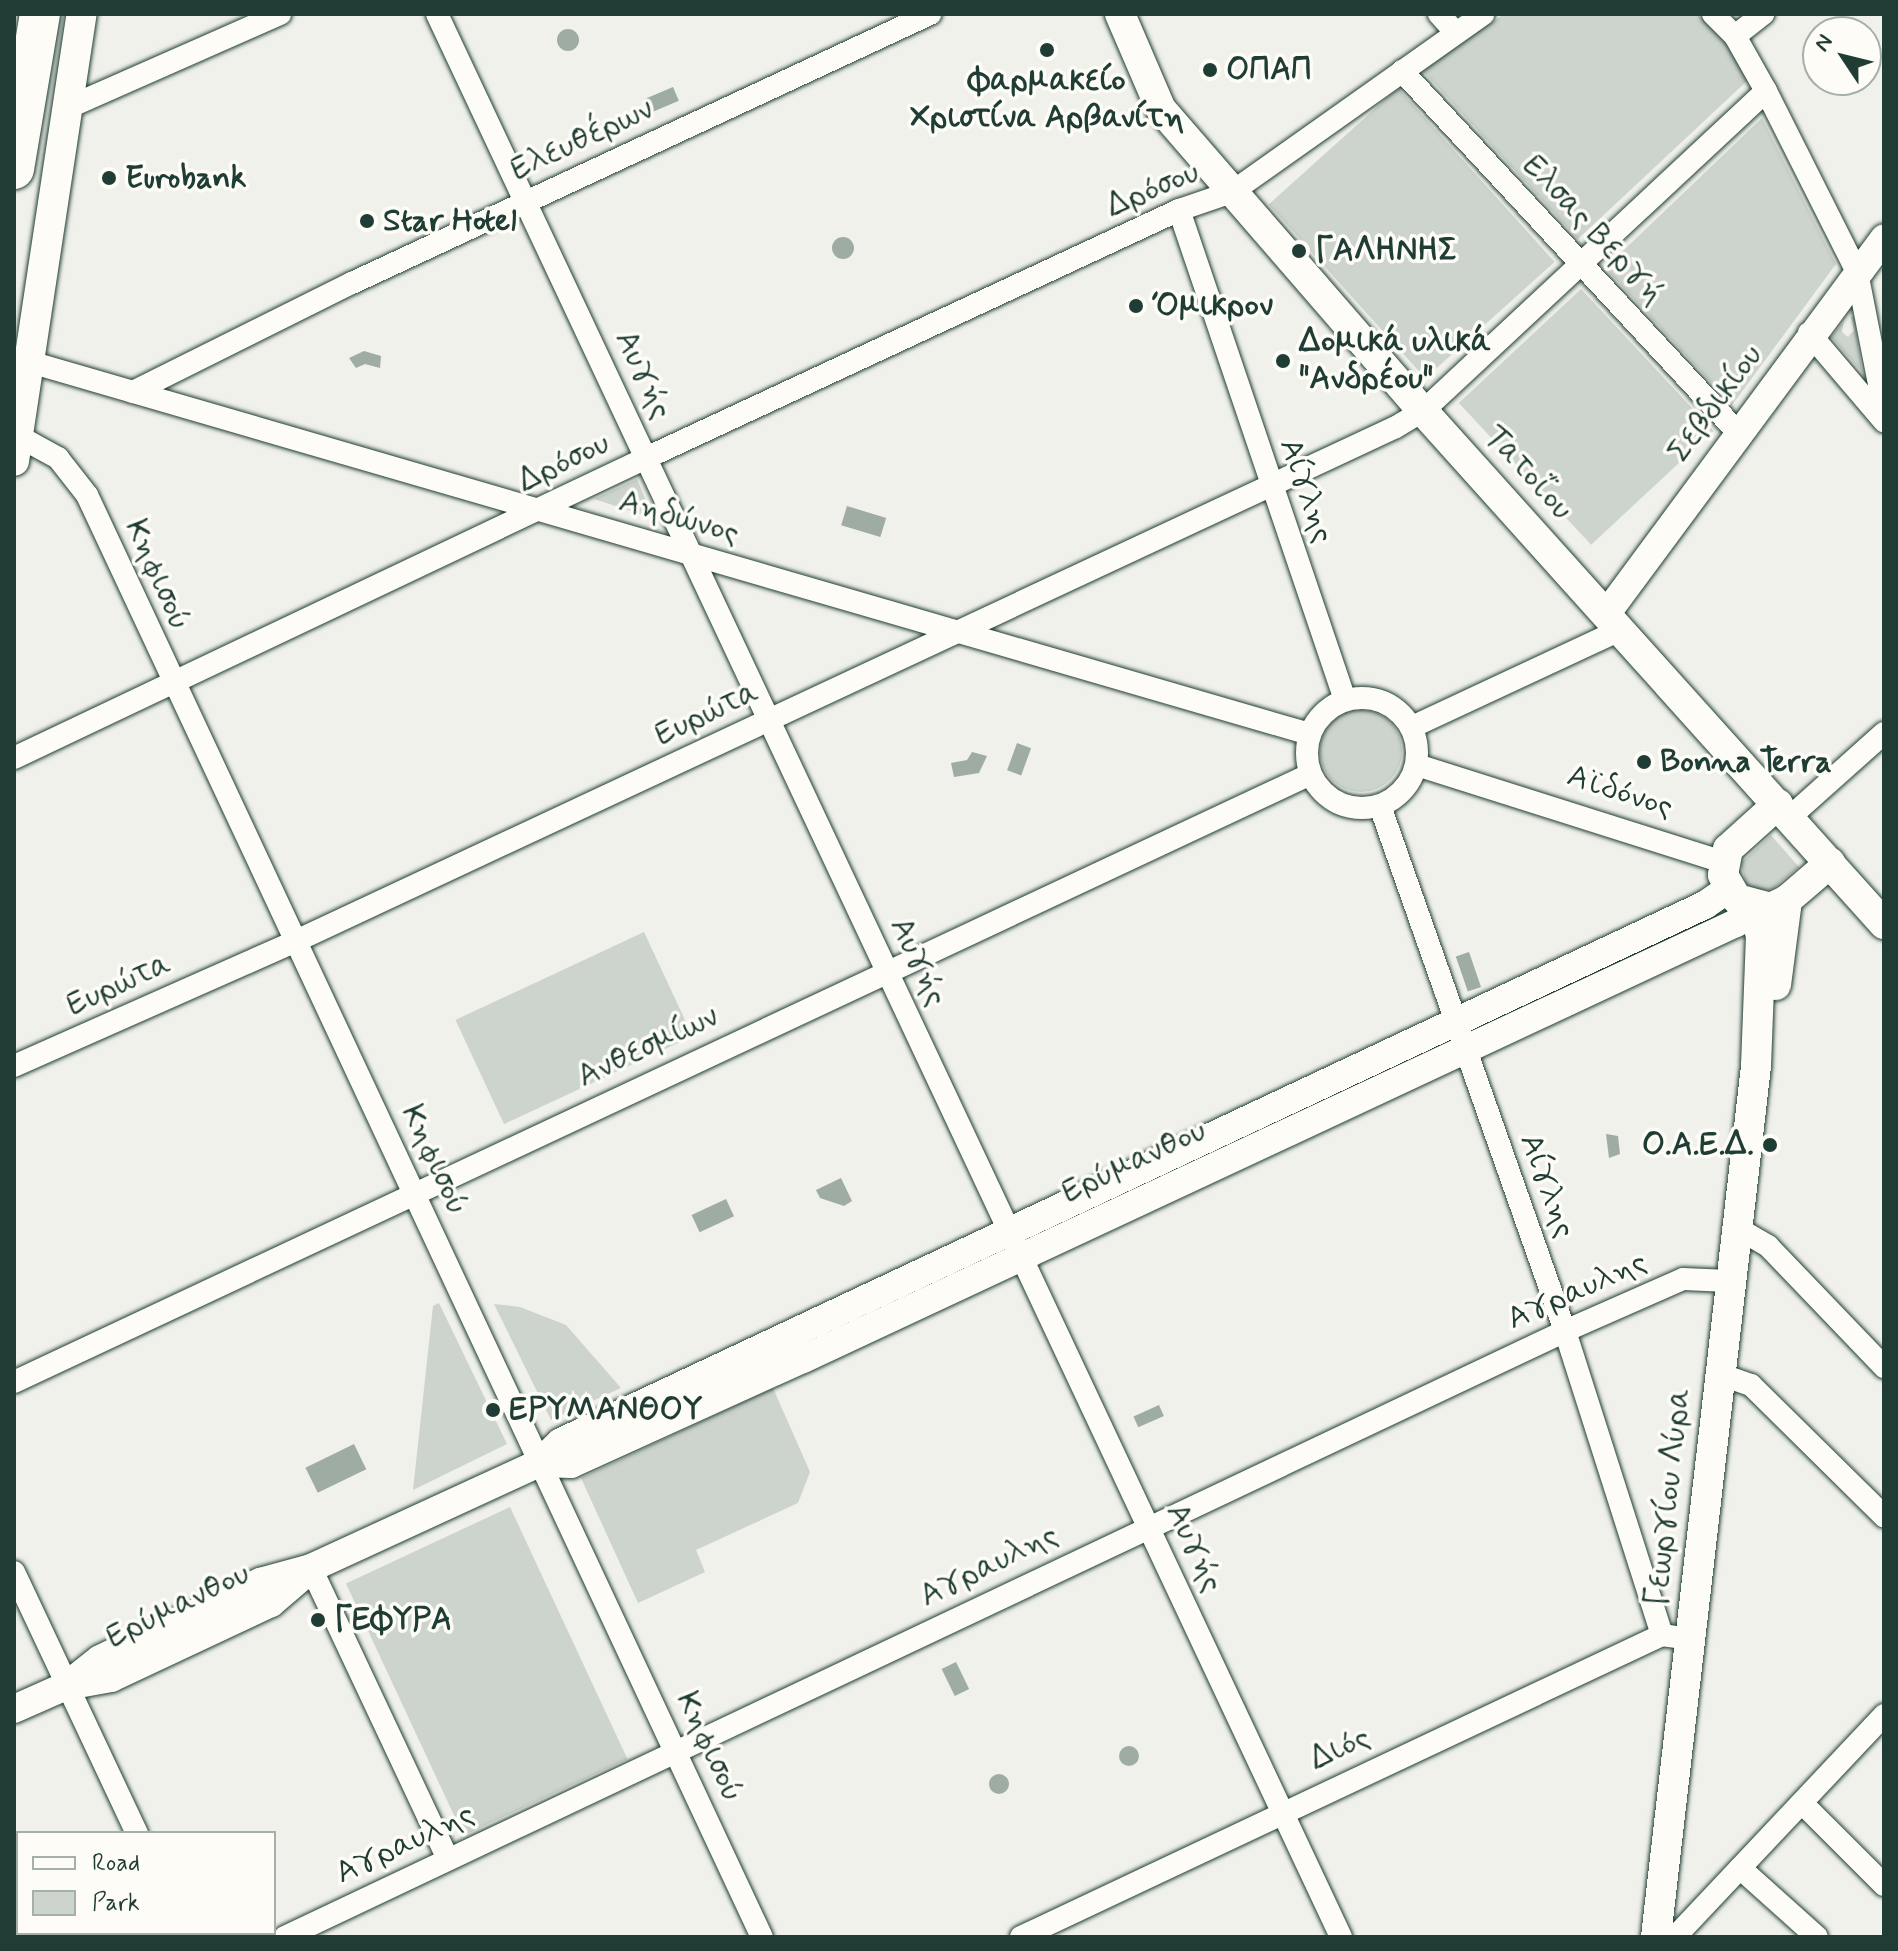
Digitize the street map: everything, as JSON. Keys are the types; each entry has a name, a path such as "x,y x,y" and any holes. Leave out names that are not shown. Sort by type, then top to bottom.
{"highway":[{"path":"14,169 40,14"}],"main road":[{"path":"16,448 82,14"},
{"name":"Τατοΐου","path":"1120,14 1161,109 1423,411 1884,924"},
{"path":"1753,907 1725,876 1728,849 1784,810"},
{"name":"Ερύμανθου","path":"1753,907 1770,908 1787,900 1830,863"},
{"name":"Γεωργίου Λύρα","path":"1756,1066 1770,1026 1787,900"},
{"name":"Γεωργίου Λύρα","path":"1656,1937 1676,1637 1719,1374 1756,1066 1761,936 1753,907"}],"street":[{"path":"67,108 280,14"},
{"name":"Αυγής","path":"437,14 688,554 1341,1937"},
{"name":"Ελευθέρων","path":"133,392 525,201 930,14"},
{"path":"1439,14 1456,33"},
{"name":"Δρόσου","path":"14,758 172,686 646,458 1179,210 1232,192 1483,14"},
{"path":"1713,14 1735,36 1766,91 1857,272 1884,410"},
{"path":"1735,36 1763,14"},
{"name":"Ελσας Βεργή","path":"1402,71 1737,432"},
{"name":"Ευρώτα","path":"14,1066 296,941 1423,411 1766,91"},
{"name":"Αίγλης","path":"1179,210 1345,700"},
{"name":"Σεβδικίου","path":"1614,621 1737,432 1809,333 1884,238"},
{"path":"1809,333 1884,421"},
{"name":"Αηδώνος","path":"30,362 1310,734"},
{"name":"Κηφισού","path":"16,448 50,453 75,475 762,1937"},
{"path":"1412,727 1614,621"},
{"path":"1345,700 1384,701 1412,727 1417,765 1397,797 1380,806 1360,809 1339,804 1311,774 1310,734 1318,720 1345,700"},
{"path":"1784,810 1884,733"},
{"name":"Αϊδόνος","path":"1417,765 1725,876"},
{"name":"Ανθεσμίων","path":"14,1382 1311,774"},
{"name":"Αίγλης","path":"1380,806 1464,1049 1676,1637"},
{"name":"Ερύμανθου","path":"1014,1241 1454,1020 1705,905 1725,876"},
{"name":"Ερύμανθου","path":"14,1709 66,1686 113,1652 260,1582 311,1568 539,1463 561,1442 1014,1241 1464,1049 1736,923 1753,907"},
{"path":"1737,1228 1768,1246 1884,1367"},
{"name":"Αγραυλης","path":"285,1937 676,1753 1147,1525 1565,1331 1683,1279 1729,1281"},
{"path":"1719,1374 1751,1385 1884,1516"},
{"path":"311,1568 448,1859"},
{"path":"14,1572 136,1831"},
{"name":"Διός","path":"1021,1937 1282,1811 1676,1637"},
{"path":"1675,1937 1884,1715"},
{"path":"1802,1803 1884,1885"},
{"path":"1740,1868 1817,1937"}],"green space":[{"path":"1504,14 1697,14 1727,41 1747,81 1578,239 1422,70"},
{"path":"1398,88 1555,262 1425,378 1269,204"},
{"path":"1762,118 1836,264 1732,405 1605,268"},
{"path":"1581,289 1713,431 1591,545 1459,403"},
{"path":"1851,317 1854,317 1862,372 1831,337 1844,321 1842,332 1848,337 1854,330"},
{"path":"637,479 653,518 594,499"},
{"path":"1361,710 1377,713 1390,722 1399,735 1402,751 1399,767 1390,780 1377,789 1361,792 1345,789 1332,780 1323,767 1320,751 1323,735 1332,722 1345,713"},
{"path":"1771,835 1799,867 1772,889 1760,891 1746,884 1741,863"},
{"path":"644,932 693,1036 504,1124 455,1020"},
{"path":"439,1303 507,1444 413,1490 433,1306"},
{"path":"494,1304 520,1307 566,1325 621,1388 551,1420"},
{"path":"773,1388 810,1472 798,1503 696,1550 705,1572 638,1603 581,1478"},
{"path":"510,1507 627,1759 463,1835 346,1583"}],"shaded area":[{"path":"568,29 576,32 579,40 576,48 568,51 560,48 557,40 560,32"},
{"path":"673,87 679,101 649,113 644,100"},
{"path":"843,237 854,248 843,259 832,248"},
{"path":"364,351 381,356 380,368 365,364 356,368 349,358"},
{"path":"847,506 886,518 880,537 841,525"},
{"path":"1017,743 1031,748 1021,775 1007,770"},
{"path":"972,752 987,756 979,773 954,777 951,763 967,760"},
{"path":"1469,952 1481,987 1468,992 1456,957"},
{"path":"1606,1134 1618,1136 1620,1154 1609,1158"},
{"path":"841,1178 852,1201 844,1206 820,1198 816,1190"},
{"path":"726,1199 734,1216 700,1232 692,1215"},
{"path":"1159,1405 1164,1416 1138,1427 1133,1416"},
{"path":"354,1444 366,1469 318,1493 305,1468"},
{"path":"956,1662 969,1689 955,1696 942,1669"},
{"path":"1129,1746 1136,1749 1139,1756 1136,1763 1129,1766 1122,1763 1119,1756 1122,1749"},
{"path":"999,1774 1006,1777 1009,1784 1006,1791 999,1794 992,1791 989,1784 992,1777"}],"place":[{"name":"Φαρμακείο Χριστίνα Αρβανίτη","path":"1047,50"},
{"name":"ΟΠΑΠ","path":"1210,70"},
{"name":"Eurobank","path":"109,178"},
{"name":"Star Hotel","path":"367,221"},
{"name":"ΓΑΛΗΝΗΣ","path":"1299,251"},
{"name":"Όμικρον","path":"1136,306"},
{"name":"Δομικά υλικά \"Ανδρέου\"","path":"1283,361"},
{"name":"Bonna Terra","path":"1644,762"},
{"name":"Ο.Α.Ε.Δ.","path":"1770,1145"},
{"name":"ΕΡΥΜΑΝΘΟΥ","path":"493,1410"},
{"name":"ΓΕΦΥΡΑ","path":"318,1620"}]}
